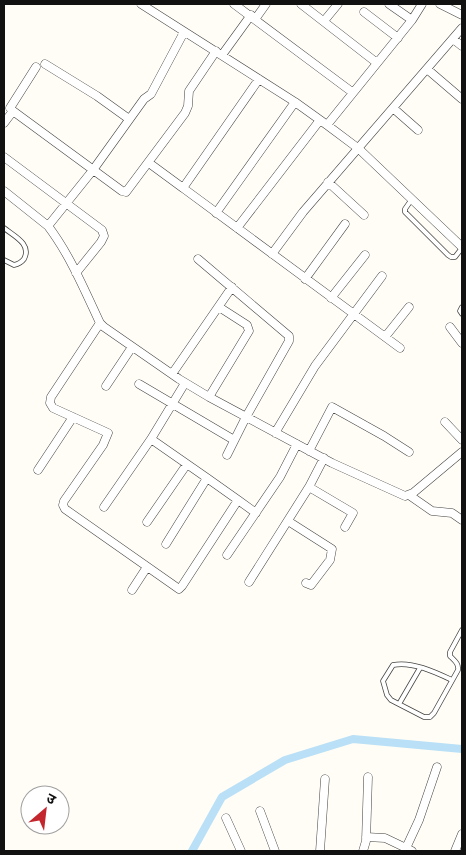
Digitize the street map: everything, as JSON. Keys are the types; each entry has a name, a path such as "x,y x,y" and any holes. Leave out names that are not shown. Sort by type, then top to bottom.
{"street":[{"path":"141,4 295,102 359,149 462,247"},
{"path":"235,4 352,92"},
{"path":"9,107 93,170 126,192 185,113 188,106 189,91 219,53 266,4"},
{"path":"301,4 377,63"},
{"path":"324,21 338,4"},
{"path":"388,4 412,20"},
{"path":"327,125 398,38 422,4"},
{"path":"440,4 462,15"},
{"path":"364,12 398,38"},
{"path":"272,254 328,182 359,149 462,28"},
{"path":"48,226 93,170 144,99 151,94 184,32"},
{"path":"453,39 462,46"},
{"path":"45,64 130,119"},
{"path":"4,123 9,107 36,67"},
{"path":"427,69 462,99"},
{"path":"183,188 259,79"},
{"path":"216,213 295,102"},
{"path":"393,108 418,130"},
{"path":"237,228 320,120"},
{"path":"4,157 98,226 104,236 76,273"},
{"path":"149,163 400,348"},
{"path":"328,182 364,215"},
{"path":"4,191 48,226 76,273 100,323 132,347 209,397 309,451 400,495 409,495 432,511 452,513 462,520"},
{"path":"305,279 345,224"},
{"path":"331,298 365,255"},
{"path":"198,260 289,336 289,341 246,417 227,456"},
{"path":"275,433 315,366 382,276"},
{"path":"172,374 232,287"},
{"path":"209,397 249,331 247,325 219,307"},
{"path":"384,337 409,307"},
{"path":"100,323 50,403 53,408 108,433 64,501 65,509 179,589 238,500"},
{"path":"450,327 462,344"},
{"path":"106,386 132,347"},
{"path":"104,507 151,439 186,383"},
{"path":"139,384 234,440"},
{"path":"309,451 332,407 409,452"},
{"path":"38,470 73,417"},
{"path":"445,422 462,440"},
{"path":"151,439 256,513"},
{"path":"227,555 280,477 297,444"},
{"path":"409,495 462,452"},
{"path":"249,582 309,487 324,458"},
{"path":"148,522 186,464"},
{"path":"166,544 207,478"},
{"path":"309,487 353,513 345,527"},
{"path":"288,521 332,549 330,560 311,585 306,583"},
{"path":"132,590 147,567"},
{"path":"366,837 385,838 407,850 438,767"},
{"path":"363,851 366,837 368,777"},
{"path":"320,851 325,779"},
{"path":"260,811 275,851"},
{"path":"226,818 241,851"},
{"path":"455,851 462,834"}],"lane":[{"path":"412,199 405,212 448,255 455,257 462,247"},
{"path":"4,228 26,246 26,250 24,258 18,264 14,265 4,260"},
{"path":"462,307 460,310 462,314"},
{"path":"452,680 420,668 399,664 393,665 383,681 387,695 399,704 424,717 430,716 434,713 452,680 458,667 450,656 450,652 462,630"},
{"path":"399,704 420,668"}],"waterway":[{"path":"192,851 222,797 285,760 353,739 462,749"}]}
